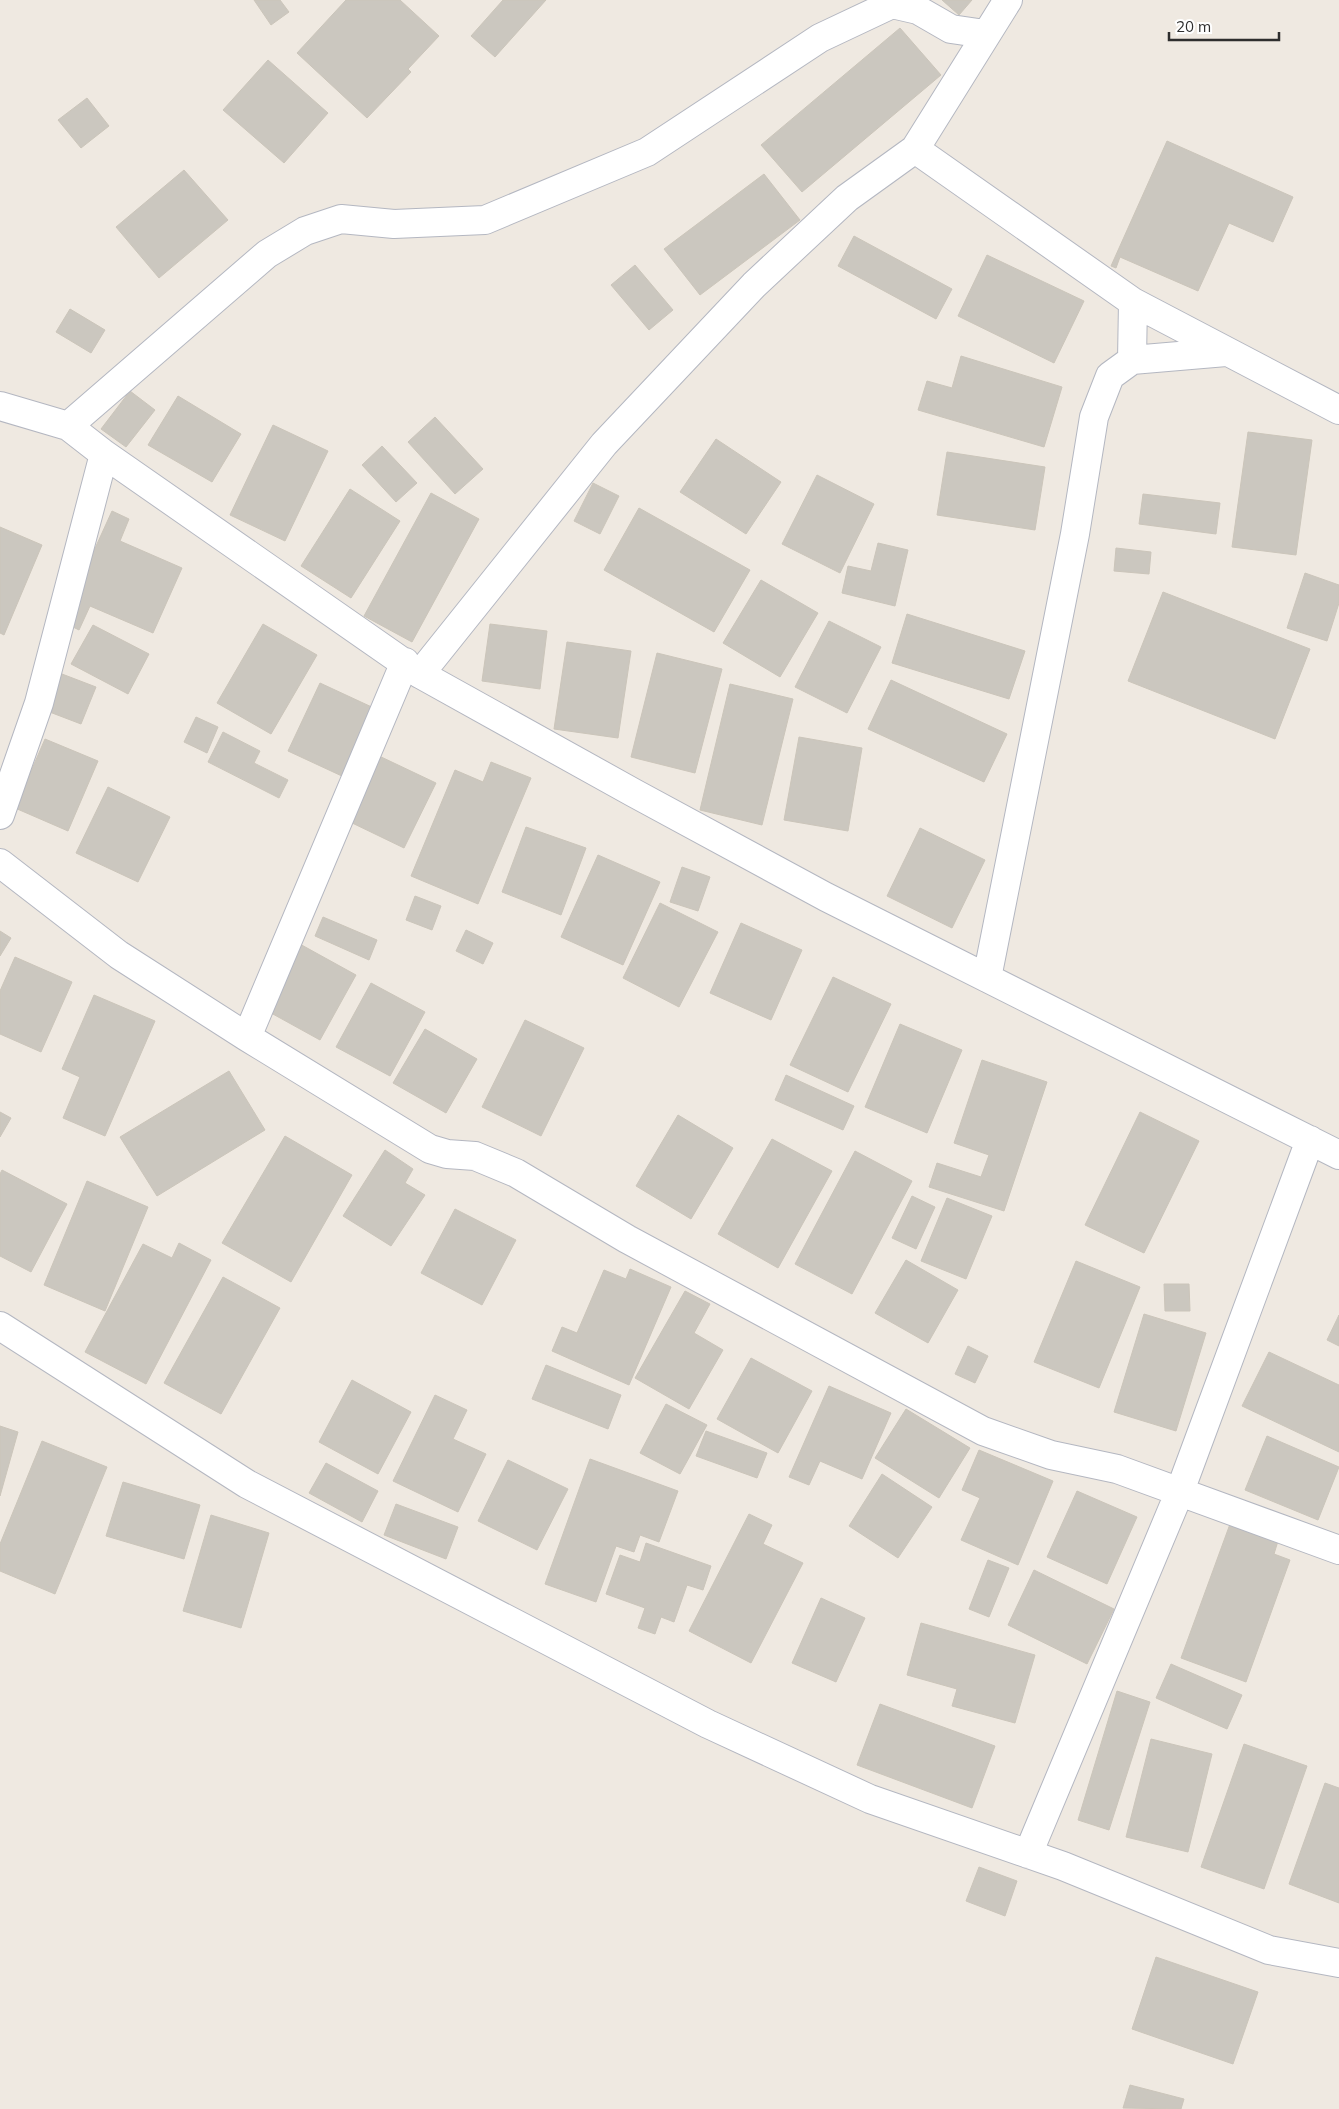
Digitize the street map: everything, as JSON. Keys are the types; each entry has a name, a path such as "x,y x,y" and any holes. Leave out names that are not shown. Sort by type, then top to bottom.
{"street":[{"path":"247,1037 413,668 604,444 761,278 847,198 915,149 985,34 1008,0"},
{"path":"68,426 267,254 305,231 341,219 394,224 485,220 647,152 820,38 892,4 918,10 951,29 985,34"},
{"path":"915,149 1133,302 1339,410"},
{"path":"1132,360 1133,302"},
{"path":"987,978 1076,534 1094,417 1110,376 1132,360 1226,352"},
{"path":"0,406 68,426 104,454 413,668 634,793 809,888 1339,1155"},
{"path":"0,815 38,703 104,454"},
{"path":"0,864 119,955 247,1037 430,1149 447,1154 475,1156 516,1173 627,1240 983,1431 1051,1455 1117,1470 1180,1491 1339,1550"},
{"path":"1028,1854 1180,1491 1310,1140"},
{"path":"0,1326 247,1484 708,1724 870,1799 1028,1854 1133,1894 1269,1950 1339,1963"}],"building":[{"path":"254,0 280,0 289,12 271,25"},
{"path":"346,0 400,0 439,36 408,69 411,72 367,118 297,53"},
{"path":"503,0 546,0 495,57 471,36"},
{"path":"942,0 972,0 959,15"},
{"path":"900,28 941,75 802,192 761,145"},
{"path":"268,60 328,113 284,163 223,110"},
{"path":"87,98 109,126 81,148 58,120"},
{"path":"1167,141 1293,197 1273,242 1229,223 1198,291 1120,257 1116,268 1111,266"},
{"path":"184,170 228,220 159,278 116,227"},
{"path":"764,174 800,220 700,295 664,249"},
{"path":"854,236 952,289 936,319 838,266"},
{"path":"987,255 1084,301 1054,363 958,316"},
{"path":"635,265 673,310 649,330 611,285"},
{"path":"70,309 105,330 91,353 56,332"},
{"path":"961,356 1062,387 1044,447 918,410 927,381 952,388"},
{"path":"130,391 155,410 126,447 101,429"},
{"path":"178,396 241,434 212,482 148,445"},
{"path":"435,417 483,469 455,494 408,442"},
{"path":"273,425 328,451 285,541 230,515"},
{"path":"1248,432 1312,440 1296,555 1232,547"},
{"path":"716,439 781,482 746,534 680,492"},
{"path":"382,446 417,483 396,502 362,465"},
{"path":"947,452 1045,467 1035,530 937,515"},
{"path":"817,475 874,504 840,573 782,544"},
{"path":"593,483 619,496 600,534 574,521"},
{"path":"350,489 400,521 351,598 301,566"},
{"path":"431,493 479,519 412,642 364,616"},
{"path":"1143,494 1220,503 1216,534 1139,524"},
{"path":"639,508 750,570 714,632 604,570"},
{"path":"112,511 129,519 120,541 182,568 153,633 90,606 79,630 65,623 90,568 87,566"},
{"path":"0,527 42,545 4,635 0,633"},
{"path":"878,543 908,550 895,606 842,593 848,566 871,571"},
{"path":"1116,548 1151,552 1149,574 1114,571"},
{"path":"1305,573 1339,585 1339,603 1327,641 1287,628"},
{"path":"761,580 818,613 780,677 723,643"},
{"path":"1163,592 1310,649 1275,739 1128,681"},
{"path":"907,614 1025,651 1009,699 892,663"},
{"path":"829,621 881,647 847,713 795,687"},
{"path":"263,624 317,655 271,734 217,703"},
{"path":"490,624 547,631 540,689 482,681"},
{"path":"93,625 149,654 128,694 71,664"},
{"path":"567,642 631,651 618,738 554,729"},
{"path":"657,653 722,669 695,773 631,757"},
{"path":"62,674 96,687 81,724 47,711"},
{"path":"891,680 1007,734 984,782 868,729"},
{"path":"320,683 376,709 344,777 288,751"},
{"path":"730,684 793,699 762,825 700,810"},
{"path":"196,717 218,727 207,753 184,742"},
{"path":"223,732 260,751 254,763 288,780 279,798 208,762"},
{"path":"799,737 862,748 848,831 784,820"},
{"path":"45,739 98,761 68,831 15,808"},
{"path":"377,755 436,783 404,848 346,820"},
{"path":"491,762 531,778 478,904 411,876 455,770 483,782"},
{"path":"108,787 170,817 138,882 76,853"},
{"path":"526,827 586,848 561,915 502,892"},
{"path":"920,828 985,860 952,928 887,896"},
{"path":"598,855 660,882 623,965 561,937"},
{"path":"682,867 710,877 698,911 670,902"},
{"path":"415,896 441,906 432,930 406,920"},
{"path":"660,903 718,932 679,1007 623,978"},
{"path":"323,917 377,940 369,960 315,936"},
{"path":"741,923 802,950 771,1020 710,993"},
{"path":"466,930 493,943 483,964 456,951"},
{"path":"0,931 11,938 0,956"},
{"path":"298,943 356,975 320,1040 262,1008"},
{"path":"15,957 72,982 41,1052 0,1034 0,991"},
{"path":"833,977 891,1004 848,1092 790,1065"},
{"path":"371,983 425,1012 390,1076 336,1047"},
{"path":"94,995 155,1021 105,1136 63,1118 80,1077 62,1069"},
{"path":"525,1020 584,1048 541,1136 482,1107"},
{"path":"900,1024 962,1050 927,1133 865,1107"},
{"path":"425,1029 477,1059 446,1113 393,1083"},
{"path":"982,1060 1047,1082 1004,1211 929,1187 937,1163 981,1177 989,1155 954,1143"},
{"path":"229,1071 265,1130 157,1196 120,1137"},
{"path":"786,1075 854,1106 843,1130 775,1100"},
{"path":"0,1112 11,1118 0,1137"},
{"path":"1140,1112 1199,1141 1144,1253 1085,1225"},
{"path":"678,1115 733,1148 691,1219 636,1186"},
{"path":"285,1136 352,1175 291,1282 222,1243"},
{"path":"772,1139 832,1171 778,1268 718,1234"},
{"path":"385,1150 413,1169 405,1183 425,1195 391,1246 343,1216"},
{"path":"855,1151 912,1181 852,1294 795,1264"},
{"path":"2,1170 67,1204 31,1272 0,1256 0,1174"},
{"path":"87,1181 148,1207 105,1311 44,1285"},
{"path":"912,1196 935,1207 916,1249 892,1238"},
{"path":"947,1198 992,1216 966,1279 921,1261"},
{"path":"455,1209 516,1240 482,1305 421,1273"},
{"path":"179,1243 211,1260 146,1384 85,1352 143,1244 172,1258"},
{"path":"906,1260 958,1290 928,1343 875,1313"},
{"path":"1076,1261 1140,1287 1099,1388 1034,1362"},
{"path":"630,1269 671,1287 629,1385 552,1351 562,1327 577,1333 604,1270 626,1279"},
{"path":"223,1277 280,1308 221,1414 164,1383"},
{"path":"1164,1284 1189,1284 1190,1311 1165,1311"},
{"path":"685,1291 710,1304 694,1333 723,1350 689,1409 635,1378"},
{"path":"1144,1314 1206,1333 1176,1431 1114,1412"},
{"path":"1339,1315 1339,1346 1327,1340"},
{"path":"968,1346 988,1356 975,1383 955,1374"},
{"path":"1269,1352 1339,1385 1339,1452 1242,1406"},
{"path":"751,1358 812,1391 778,1453 717,1419"},
{"path":"546,1365 621,1395 608,1429 532,1399"},
{"path":"352,1380 411,1412 378,1474 319,1442"},
{"path":"829,1386 891,1413 862,1479 820,1461 809,1485 789,1477"},
{"path":"435,1395 467,1410 453,1439 486,1454 458,1512 393,1481"},
{"path":"666,1404 707,1425 680,1474 640,1453"},
{"path":"906,1409 970,1448 939,1498 875,1458"},
{"path":"0,1426 18,1432 0,1496"},
{"path":"706,1431 767,1453 757,1478 696,1456"},
{"path":"1267,1436 1339,1467 1318,1520 1245,1490"},
{"path":"42,1441 107,1467 55,1594 0,1571 0,1544"},
{"path":"979,1450 1053,1481 1018,1565 961,1540 980,1498 962,1490"},
{"path":"590,1459 678,1491 659,1542 640,1535 634,1552 616,1546 596,1602 545,1584"},
{"path":"508,1460 568,1489 537,1550 478,1521"},
{"path":"326,1463 378,1491 362,1522 309,1493"},
{"path":"882,1474 932,1507 898,1558 849,1526"},
{"path":"123,1482 200,1505 184,1559 106,1536"},
{"path":"1077,1491 1137,1517 1107,1584 1047,1557"},
{"path":"396,1504 458,1527 446,1559 384,1535"},
{"path":"749,1514 772,1525 763,1544 803,1563 751,1663 689,1631"},
{"path":"211,1515 269,1533 241,1628 183,1611"},
{"path":"1230,1524 1278,1541 1274,1554 1290,1560 1246,1682 1181,1658"},
{"path":"646,1543 711,1566 703,1590 687,1585 674,1622 661,1617 655,1634 638,1628 645,1608 606,1594 620,1555 640,1562"},
{"path":"988,1560 1009,1568 989,1617 969,1609"},
{"path":"1034,1570 1114,1609 1087,1664 1008,1625"},
{"path":"821,1598 865,1618 836,1682 792,1663"},
{"path":"921,1623 1035,1655 1015,1723 952,1706 957,1689 907,1675"},
{"path":"1171,1664 1242,1695 1227,1729 1156,1698"},
{"path":"1117,1691 1150,1702 1109,1830 1078,1820"},
{"path":"880,1704 995,1746 972,1808 857,1765"},
{"path":"1151,1739 1212,1754 1188,1852 1126,1837"},
{"path":"1244,1744 1307,1766 1264,1889 1201,1867"},
{"path":"1325,1783 1339,1788 1339,1903 1289,1884"},
{"path":"979,1867 1017,1881 1005,1916 966,1901"},
{"path":"1156,1957 1258,1992 1233,2064 1132,2029"},
{"path":"1130,2085 1184,2099 1181,2109 1123,2108"}]}
